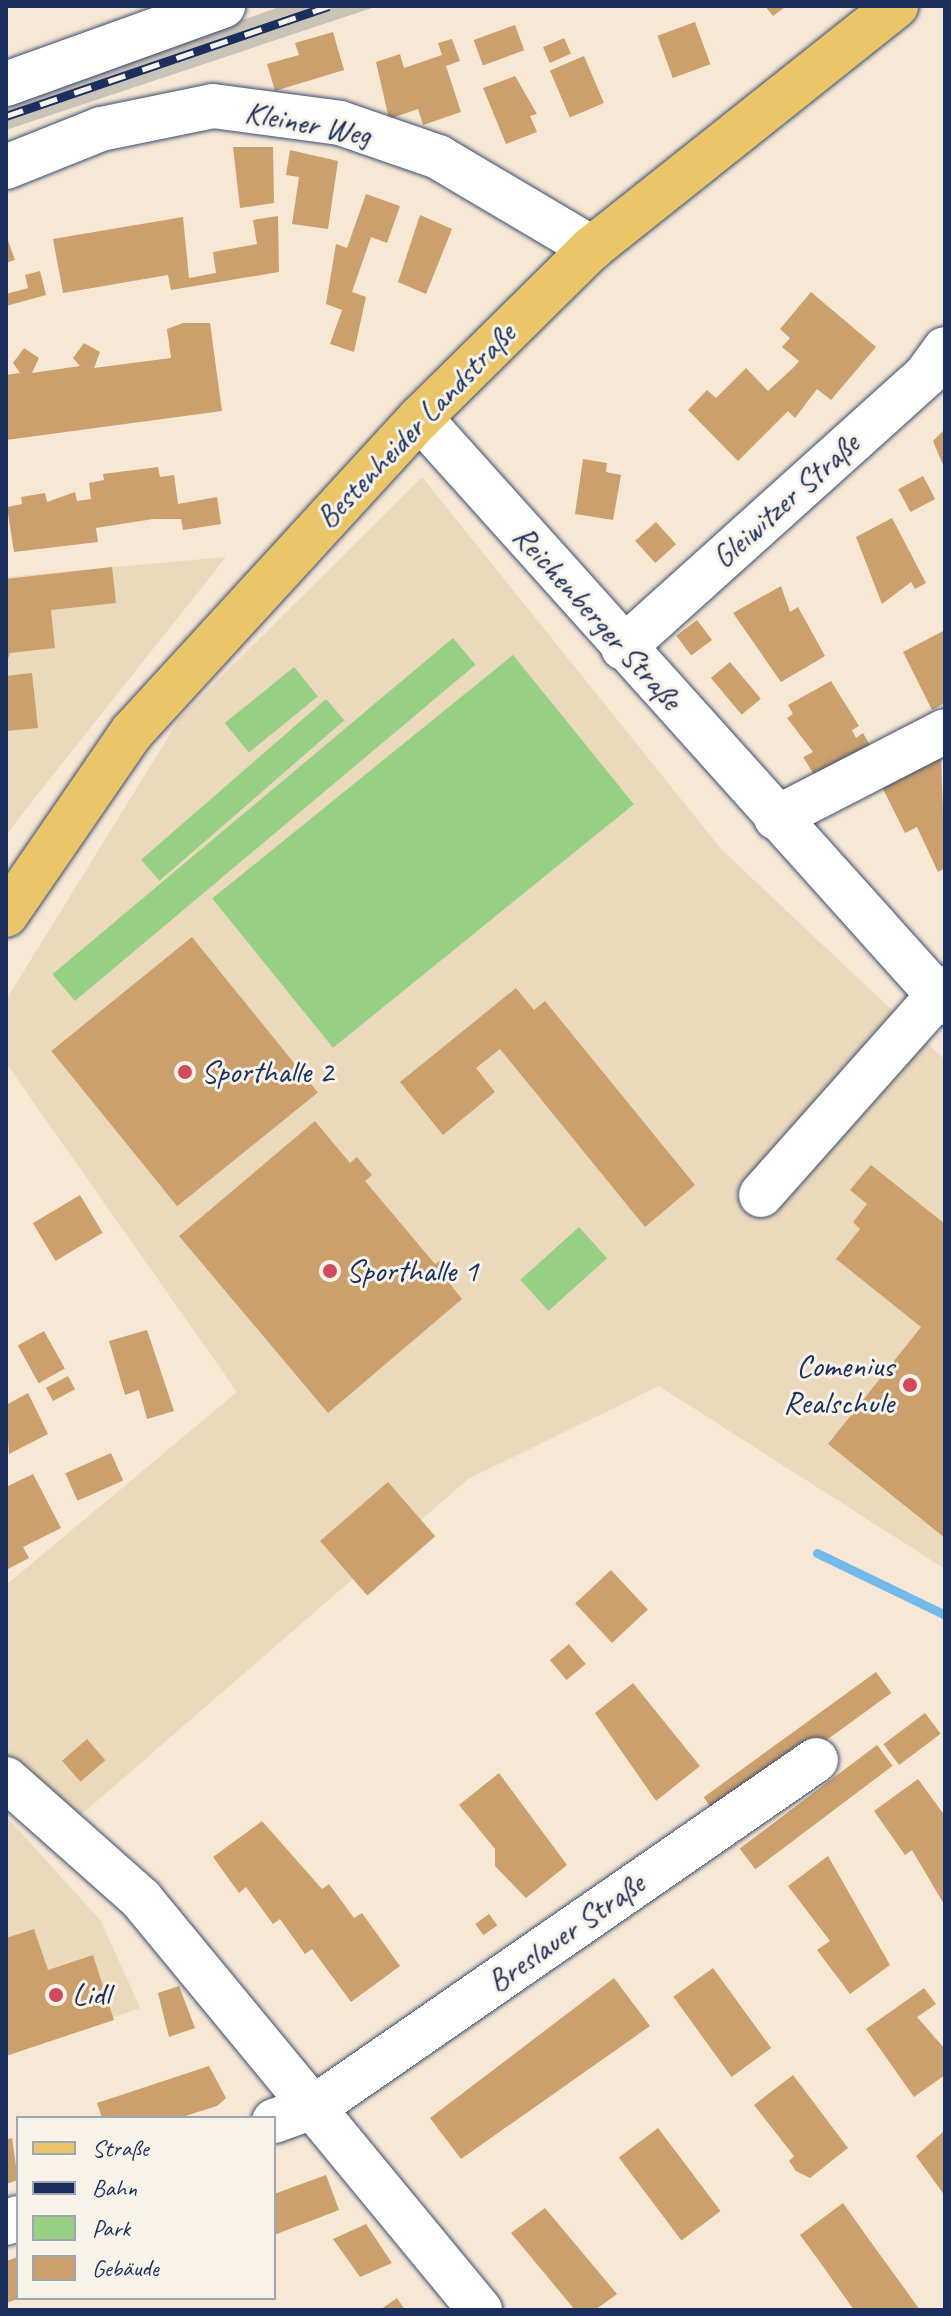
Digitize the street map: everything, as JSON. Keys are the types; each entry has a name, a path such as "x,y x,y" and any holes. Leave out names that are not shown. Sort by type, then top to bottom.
{"main road":[{"name":"Bestenheider Landstraße","path":"6,915 132,732 420,418 592,248 896,6"}],"street":[{"path":"6,84 223,6"},
{"name":"Kleiner Weg","path":"6,167 101,129 213,106 326,121 438,157 592,248"},
{"name":"Gleiwitzer Straße","path":"623,648 926,375 945,349"},
{"name":"Reichenberger Straße","path":"420,418 776,818 941,995 761,1195"},
{"path":"776,818 945,731"},
{"name":"Breslauer Straße","path":"276,2120 316,2106 816,1760"},
{"path":"6,1779 141,1899 316,2106 480,2310"}],"shaded area":[{"path":"282,6 378,6 6,130 6,104"},
{"path":"422,477 722,850 945,1060 945,1569 659,1386 468,1479 75,1820 6,1757 6,1585 237,1392 6,1063 6,1000 180,718"},
{"path":"226,557 18,819 6,836 6,577"},
{"path":"6,1816 101,1921 140,2008 6,2056"}],"green space":[{"path":"453,638 475,665 75,1001 52,974"},
{"path":"513,655 634,804 333,1048 212,899"},
{"path":"294,667 318,697 249,753 225,723"},
{"path":"326,699 344,720 159,881 141,860"},
{"path":"579,1227 607,1258 548,1311 520,1280"}],"building":[{"path":"765,6 786,6 773,16"},
{"path":"695,22 710,64 673,78 657,36"},
{"path":"515,25 524,50 483,65 474,40"},
{"path":"333,32 344,70 275,91 267,64 299,55 295,43"},
{"path":"564,38 571,54 550,63 543,47"},
{"path":"452,39 460,61 446,66 461,112 423,125 418,109 389,119 376,62 400,54 404,68 442,55 438,43"},
{"path":"584,56 604,103 570,117 550,70"},
{"path":"515,76 537,114 530,116 537,132 506,144 483,88"},
{"path":"233,147 273,147 274,203 240,208"},
{"path":"290,150 338,161 328,229 292,224 299,177 286,175"},
{"path":"366,194 400,206 387,243 371,237 352,292 366,297 354,352 330,344 342,310 326,304 336,244 347,248"},
{"path":"420,215 452,229 426,294 398,282"},
{"path":"278,216 279,272 171,290 168,275 63,293 53,239 183,217 189,278 216,273 213,252 257,244 253,220"},
{"path":"6,235 15,260 6,263"},
{"path":"40,271 46,295 6,306 6,294 28,288 25,275"},
{"path":"811,292 876,347 831,400 817,389 795,418 788,411 738,461 688,410 707,390 716,398 746,368 768,391 793,368 799,361 782,347 790,338 780,329"},
{"path":"183,323 210,323 222,411 6,440 6,375 20,373 13,363 24,348 39,358 32,373 80,366 73,358 84,343 100,352 94,368 171,358 167,329"},
{"path":"945,429 945,470 933,441"},
{"path":"583,459 607,463 606,472 621,475 613,520 575,514"},
{"path":"158,467 160,477 174,475 178,504 217,497 221,524 183,530 181,519 153,519 96,528 98,542 14,552 7,507 22,504 21,497 45,493 47,502 75,492 77,501 91,499 89,483 104,480 103,474"},
{"path":"923,476 935,499 910,512 898,489"},
{"path":"892,518 926,583 915,589 911,582 882,604 856,537"},
{"path":"656,522 676,544 655,563 635,541"},
{"path":"112,567 116,603 51,610 55,648 10,653 6,665 6,579"},
{"path":"781,586 790,612 798,607 825,656 781,682 733,613"},
{"path":"697,620 712,640 691,656 676,636"},
{"path":"945,630 945,703 932,710 903,652"},
{"path":"730,662 761,699 742,715 711,678"},
{"path":"32,673 38,728 6,731 6,676"},
{"path":"831,681 859,726 852,730 856,738 863,733 871,747 816,778 803,757 813,752 787,718 793,714 788,705"},
{"path":"941,755 945,868 938,872 917,827 905,833 881,785"},
{"name":"Sporthalle 2","path":"192,937 318,1092 177,1206 51,1051"},
{"path":"516,988 534,1010 545,1001 695,1185 645,1227 500,1049 476,1068 495,1092 443,1135 400,1082"},
{"name":"Sporthalle 1","path":"315,1121 350,1163 357,1157 372,1175 365,1181 435,1264 441,1260 457,1278 450,1284 462,1299 328,1413 179,1236"},
{"name":"Comenius Realschule","path":"871,1165 945,1224 945,1538 828,1444 921,1327 836,1259 860,1229 853,1222 867,1204 850,1190"},
{"path":"80,1195 103,1233 56,1261 33,1223"},
{"path":"147,1330 174,1411 147,1419 139,1390 125,1395 109,1341"},
{"path":"44,1331 65,1369 39,1383 18,1346"},
{"path":"68,1376 75,1389 53,1401 46,1388"},
{"path":"28,1393 48,1434 9,1454 6,1405"},
{"path":"111,1453 123,1480 78,1501 65,1473"},
{"path":"33,1474 61,1528 23,1547 29,1558 6,1570 6,1487"},
{"path":"388,1482 435,1536 367,1595 320,1541"},
{"path":"611,1570 648,1609 612,1643 575,1603"},
{"path":"569,1644 586,1664 567,1680 550,1660"},
{"path":"876,1672 891,1693 719,1818 704,1797"},
{"path":"633,1683 700,1766 656,1801 595,1713"},
{"path":"925,1713 941,1734 899,1765 883,1744"},
{"path":"87,1739 105,1760 80,1782 62,1761"},
{"path":"877,1745 893,1766 755,1869 740,1849"},
{"path":"499,1773 567,1865 526,1898 495,1866 495,1849 459,1805"},
{"path":"918,1779 945,1816 945,1906 912,1850 905,1855 874,1811"},
{"path":"262,1821 322,1889 329,1884 354,1918 362,1913 400,1966 351,2002 312,1949 305,1954 280,1919 273,1924 246,1887 239,1893 213,1857"},
{"path":"828,1856 890,1965 850,1994 817,1950 830,1941 788,1886"},
{"path":"489,1914 497,1925 483,1935 475,1924"},
{"name":"Lidl","path":"34,1929 48,1970 93,1955 114,2020 6,2056 6,1938"},
{"path":"713,1968 771,2048 732,2077 673,1997"},
{"path":"614,1978 650,2026 461,2159 430,2118"},
{"path":"179,1986 195,2028 169,2037 158,1993"},
{"path":"924,1988 936,2004 917,2017 945,2049 945,2075 914,2097 866,2029"},
{"path":"209,2066 226,2098 217,2106 185,2116 101,2116 97,2103"},
{"path":"793,2075 848,2148 810,2178 796,2171 789,2161 794,2156 754,2105"},
{"path":"658,2128 721,2211 681,2241 619,2157"},
{"path":"945,2130 945,2196 916,2156"},
{"path":"12,2138 16,2181 6,2184 6,2140"},
{"path":"326,2175 339,2210 276,2234 276,2193"},
{"path":"843,2203 920,2310 854,2310 800,2235"},
{"path":"545,2208 617,2294 595,2310 575,2310 511,2233"},
{"path":"366,2224 392,2263 360,2277 333,2239"},
{"path":"16,2258 16,2300 6,2303 6,2261"},
{"path":"397,2298 405,2310 380,2310"}],"waterway":[{"path":"817,1553 945,1615"}],"railway":[{"path":"6,116 329,6"}],"place":[{"name":"Sporthalle 2","path":"185,1072"},
{"name":"Sporthalle 1","path":"330,1271"},
{"name":"Comenius Realschule","path":"910,1385"},
{"name":"Lidl","path":"56,1995"}]}
